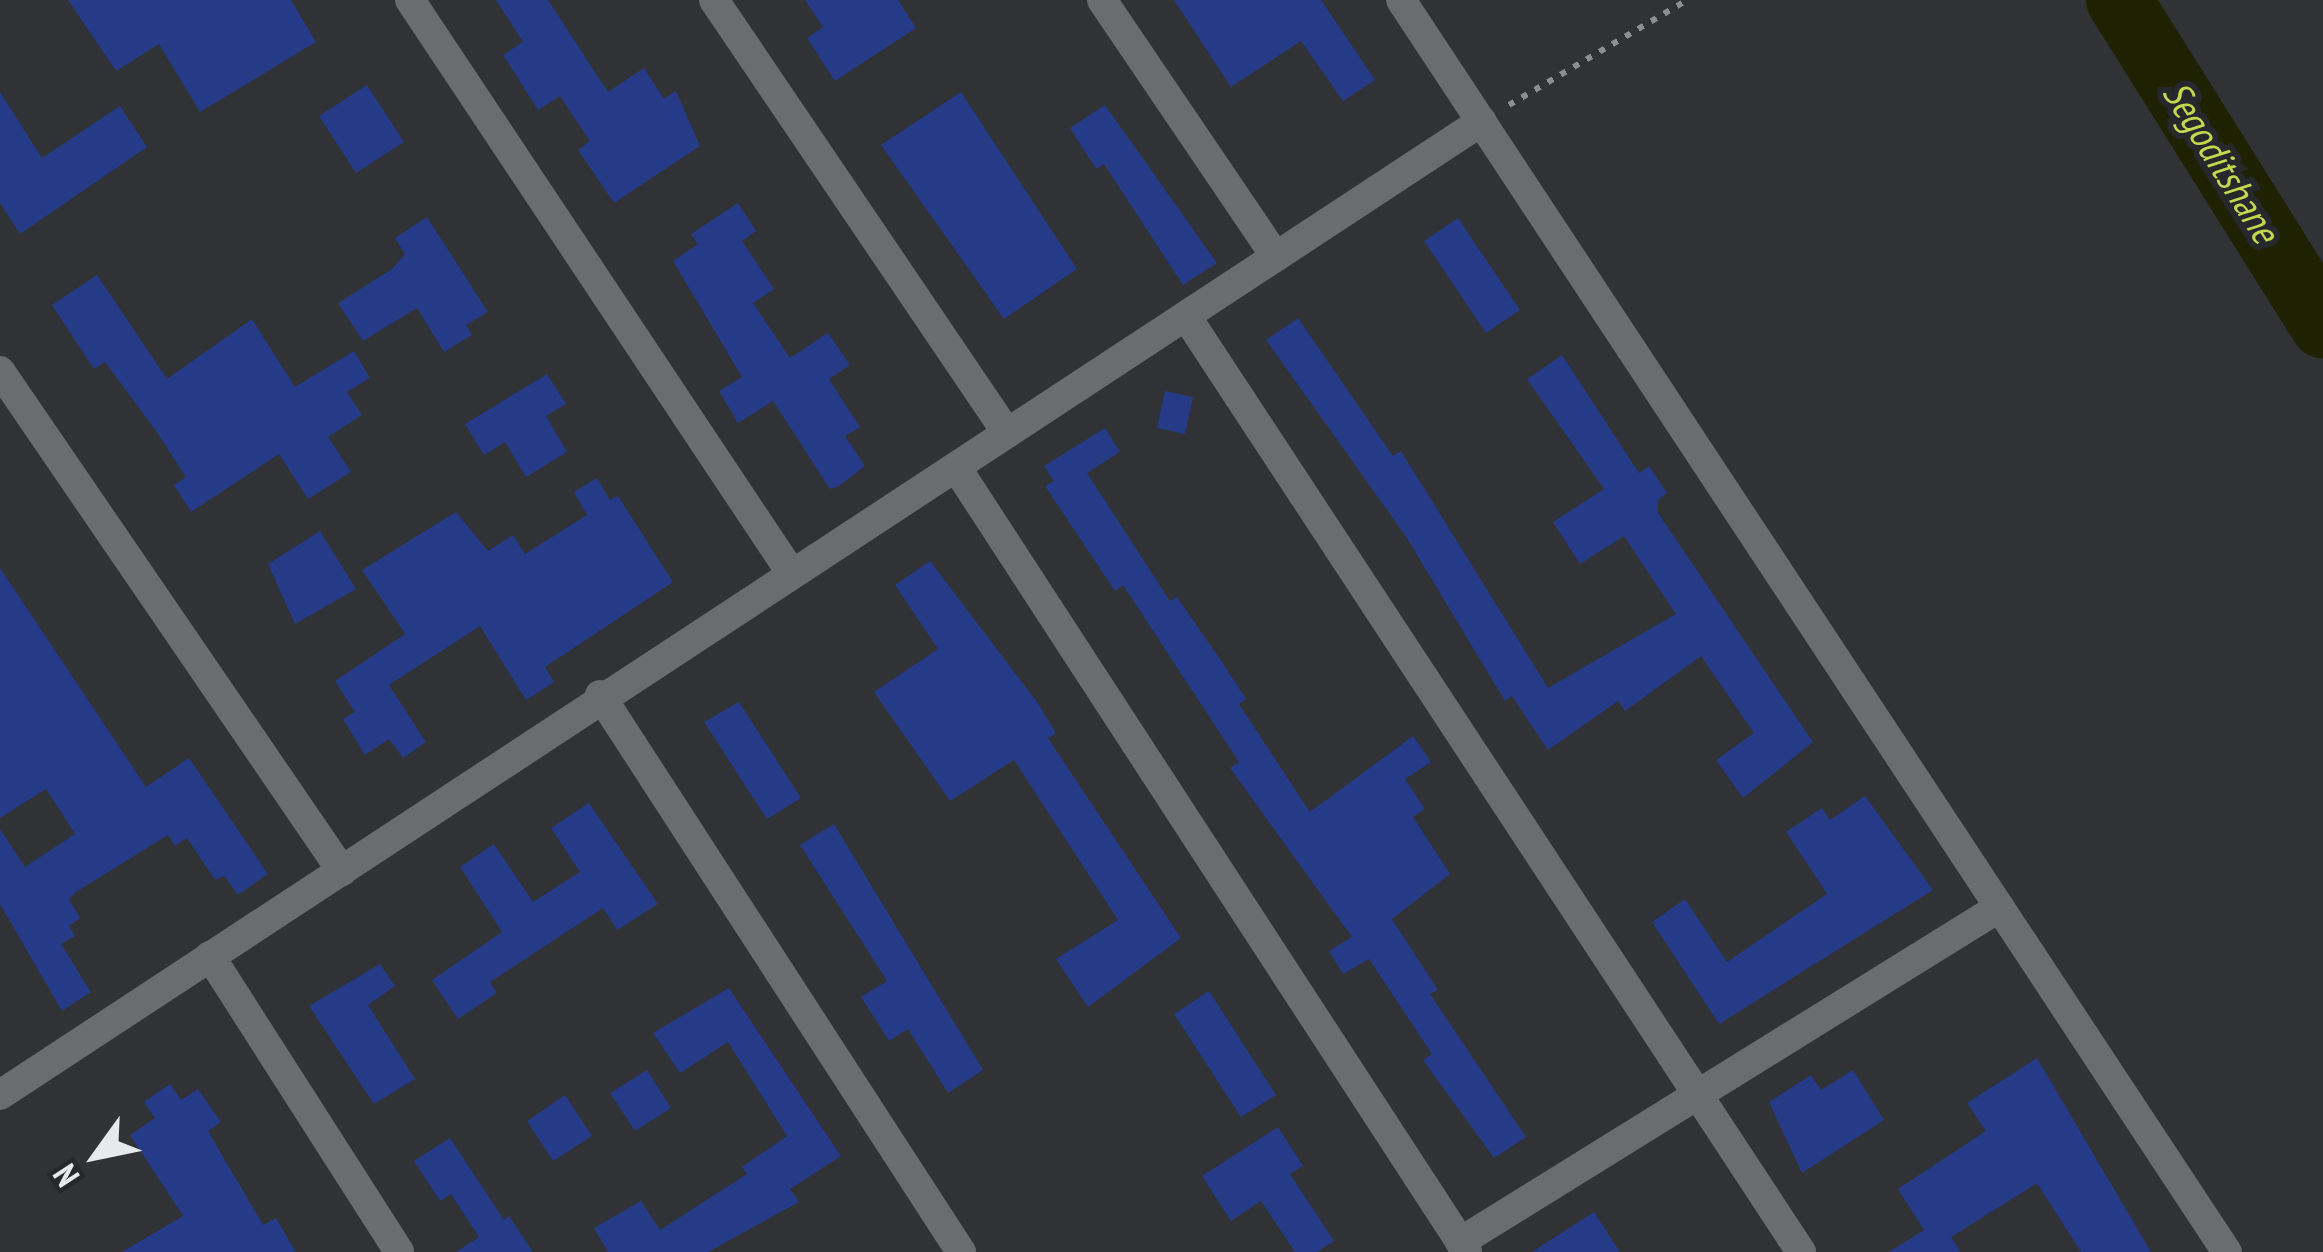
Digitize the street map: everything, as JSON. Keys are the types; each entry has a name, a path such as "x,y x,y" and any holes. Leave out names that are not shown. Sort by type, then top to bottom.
{"street":[{"path":"410,0 790,571"},
{"path":"714,0 1006,434"},
{"path":"1102,0 1274,256"},
{"path":"1401,0 2227,1252"},
{"path":"0,1095 342,871 600,694 1482,121"},
{"path":"1186,316 1801,1252"},
{"path":"0,371 342,871"},
{"path":"956,467 1464,1247 1696,1091 2000,907"},
{"path":"600,694 961,1252"},
{"path":"210,956 399,1252"}],"path":[{"path":"1482,121 1687,0"}],"building":[{"path":"68,0 291,0 316,42 200,112 159,44 116,71"},
{"path":"496,0 548,0 608,92 644,68 664,99 676,91 700,146 614,203 578,150 590,141 560,96 538,110 503,55 523,42"},
{"path":"805,0 898,0 916,28 835,81 807,38 823,27"},
{"path":"1174,0 1321,0 1375,80 1343,101 1301,41 1231,87"},
{"path":"367,85 404,142 356,173 319,116"},
{"path":"0,92 42,158 120,106 147,147 20,234 0,203"},
{"path":"961,92 1077,269 1004,319 881,145"},
{"path":"1105,105 1217,263 1183,285 1104,164 1096,169 1070,128"},
{"path":"738,203 756,231 742,241 774,289 753,303 790,358 828,333 850,365 829,379 860,427 845,436 865,466 839,486 830,489 773,401 738,423 719,391 742,377 673,261 698,244 691,234"},
{"path":"427,217 488,312 466,325 472,335 444,352 417,308 363,341 338,303 392,269 405,254 395,238"},
{"path":"1458,218 1520,310 1486,333 1424,241"},
{"path":"97,275 167,379 252,319 295,387 354,351 370,378 347,392 362,415 328,437 351,472 308,499 279,454 191,512 174,485 186,477 156,431 105,362 94,369 52,305"},
{"path":"1298,318 1393,456 1401,451 1548,688 1676,614 1624,536 1580,564 1553,522 1604,489 1527,379 1562,355 1639,473 1649,466 1667,493 1658,500 1658,513 1813,742 1743,798 1716,760 1754,733 1701,656 1625,711 1618,701 1548,750 1512,696 1505,701 1405,535 1266,340"},
{"path":"547,374 566,404 546,416 567,452 526,477 505,442 484,455 465,424"},
{"path":"1165,391 1193,397 1185,434 1157,428"},
{"path":"1105,428 1120,452 1087,473 1170,601 1177,597 1220,659 1246,699 1239,704 1310,812 1413,736 1431,762 1405,779 1425,809 1413,817 1450,874 1392,919 1438,990 1430,994 1526,1137 1494,1158 1423,1060 1432,1054 1369,959 1343,974 1329,951 1352,937 1230,768 1239,762 1123,585 1115,591 1045,486 1054,481 1044,466"},
{"path":"597,478 610,500 618,496 673,582 545,667 554,682 526,700 480,626 389,685 426,742 403,758 389,739 365,755 343,719 355,712 335,681 405,634 362,570 456,512 488,551 513,535 525,554 587,515 574,492"},
{"path":"320,531 356,589 295,624 268,564"},
{"path":"930,561 1037,702 1056,733 1048,738 1181,938 1088,1007 1056,959 1118,920 1014,760 950,801 874,692 938,649 895,585"},
{"path":"0,568 146,787 189,758 268,874 238,895 224,876 215,880 187,838 175,846 168,835 76,892 69,899 80,918 69,926 75,936 61,944 91,992 62,1011 0,904 0,829 25,867 75,834 46,789 0,818"},
{"path":"739,702 801,798 767,819 704,722"},
{"path":"1865,796 1933,890 1719,1024 1652,922 1685,899 1727,962 1827,894 1786,832 1822,808 1830,820"},
{"path":"589,803 658,904 617,930 603,908 490,982 497,993 458,1019 432,980 502,932 460,867 494,844 533,902 580,872 551,828"},
{"path":"834,824 983,1070 948,1093 908,1029 889,1041 861,997 887,981 800,845"},
{"path":"380,964 395,986 368,1005 415,1079 374,1104 309,1006"},
{"path":"729,988 841,1156 790,1189 799,1202 708,1252 608,1252 594,1228 641,1201 660,1230 747,1174 742,1167 787,1136 728,1042 680,1073 653,1033"},
{"path":"1209,991 1276,1095 1241,1117 1174,1014"},
{"path":"2037,1058 2151,1252 2081,1252 2037,1183 1951,1237 1961,1252 1889,1252 1924,1230 1898,1189 1986,1131 1967,1103"},
{"path":"647,1070 671,1108 635,1131 610,1093"},
{"path":"1853,1070 1884,1120 1802,1173 1769,1102 1811,1075 1821,1090"},
{"path":"170,1084 181,1100 198,1089 221,1122 208,1131 263,1225 276,1218 296,1252 122,1252 183,1216 130,1135 155,1118 144,1102"},
{"path":"565,1095 592,1136 553,1161 527,1121"},
{"path":"1278,1127 1303,1166 1290,1174 1334,1241 1317,1252 1295,1252 1261,1201 1231,1221 1202,1176"},
{"path":"450,1138 504,1220 509,1216 533,1252 456,1252 479,1237 451,1194 440,1201 414,1161"},
{"path":"1594,1212 1620,1252 1532,1252"}],"waterway":[{"name":"Segoditshane","path":"2119,0 2323,325"}]}
